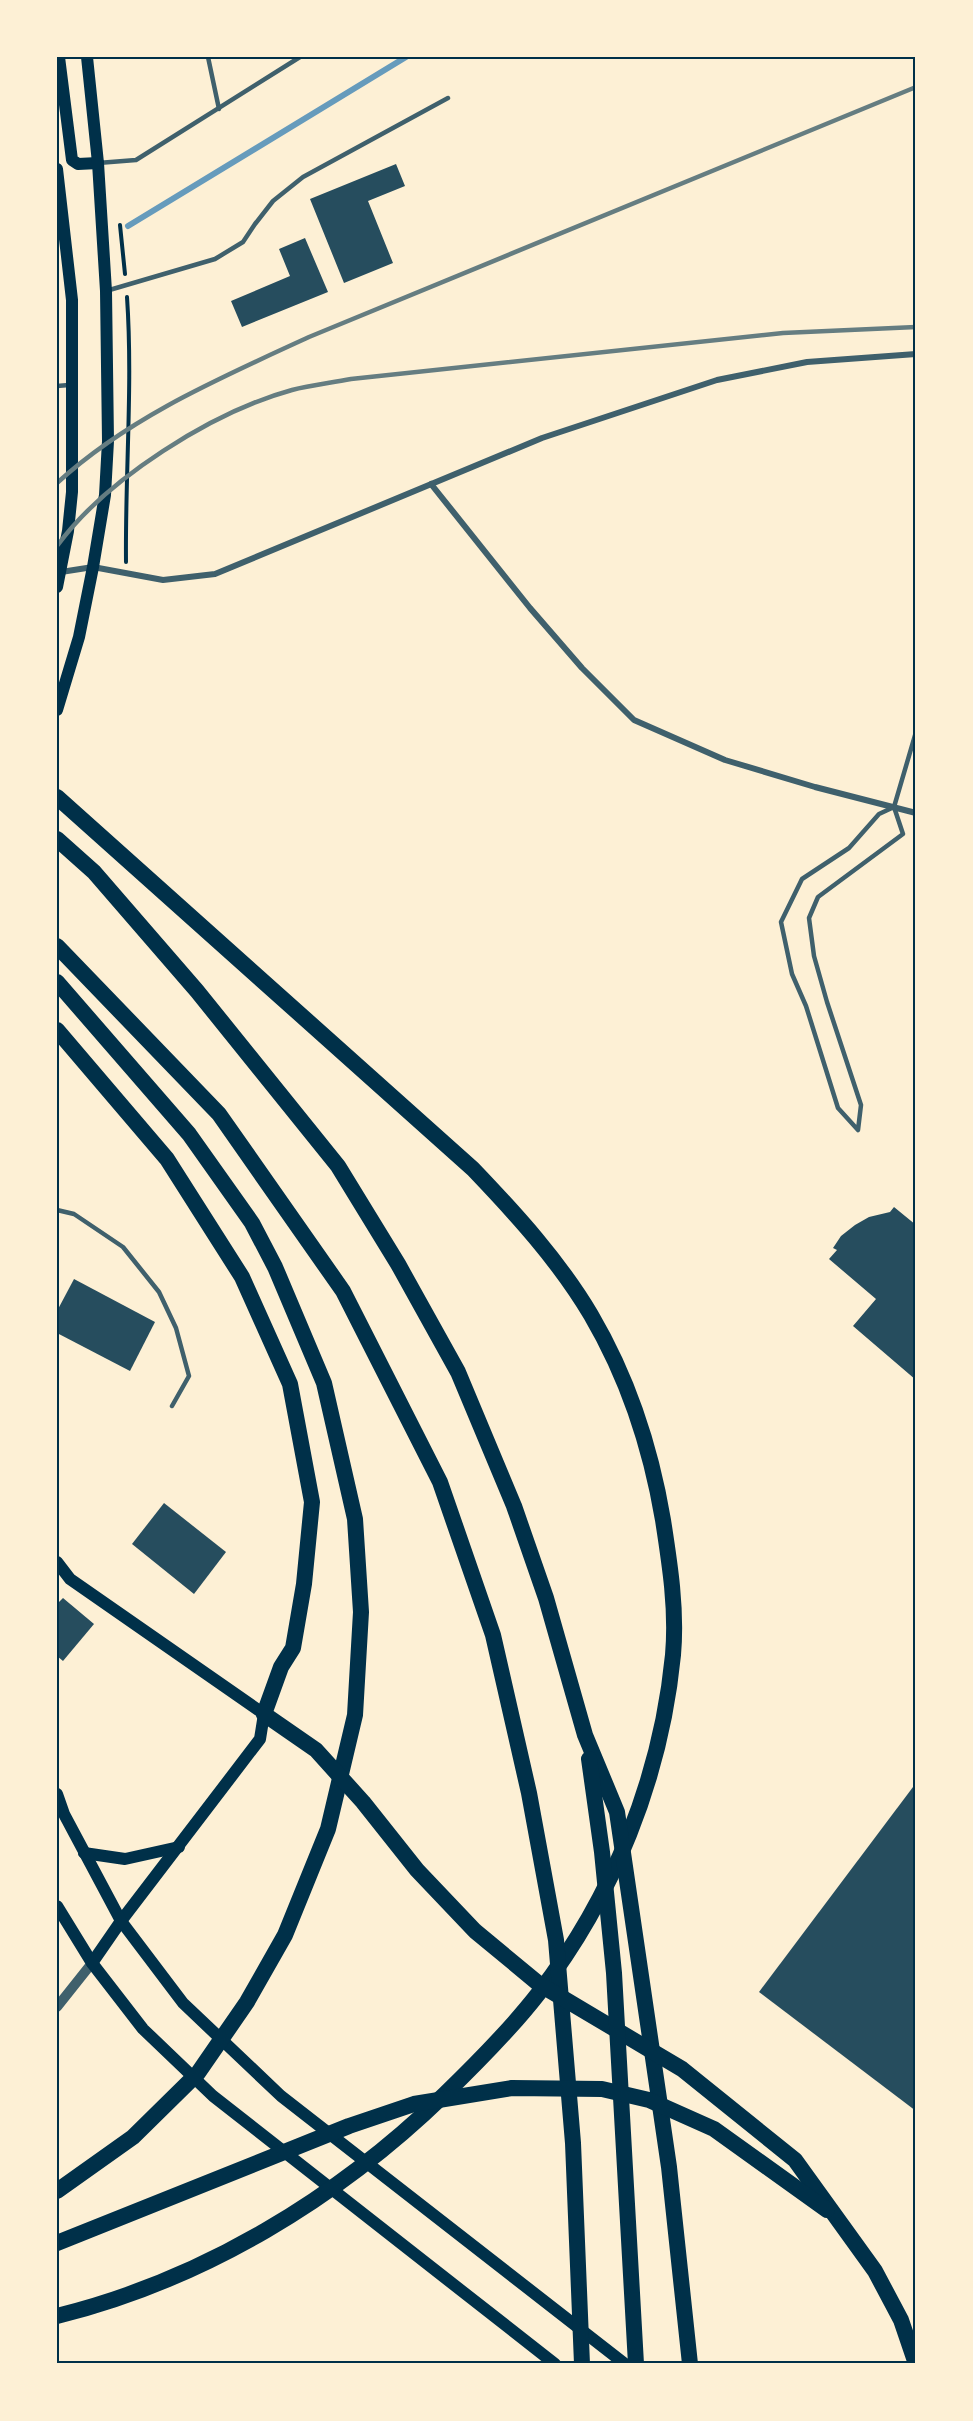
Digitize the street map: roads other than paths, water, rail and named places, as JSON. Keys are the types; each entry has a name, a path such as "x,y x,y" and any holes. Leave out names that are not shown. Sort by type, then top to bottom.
{"highway":[{"path":"57,797 473,1169 515,1213 555,1262 591,1315 616,1365 639,1420 657,1488 670,1565 674,1614 673,1654 653,1769 614,1870 581,1930 539,1993 490,2050 419,2119 364,2164 300,2210 226,2251 151,2286 57,2316"},
{"path":"57,838 94,872 197,991 338,1166 398,1264 458,1372 514,1506 546,1598 585,1735 617,1812 669,2167 689,2356"},
{"path":"63,951 219,1114 342,1291 440,1482 493,1635 529,1793 556,1940 573,2143 581,2364"},
{"path":"57,982 189,1134 252,1223 275,1267 324,1383 355,1519 361,1612 355,1715 328,1829 285,1935 247,2002 198,2073 133,2137 57,2191"},
{"path":"59,1031 166,1159 242,1277 290,1384 312,1502 304,1584 293,1648 281,1667 264,1714 316,1750 363,1802 417,1870 475,1931 539,1984 682,2069 795,2160 875,2271 901,2320 916,2364"},
{"path":"585,1735 602,1852 614,1973 636,2364"},
{"path":"57,2243 349,2126 414,2104 512,2088 602,2089 649,2100 714,2129 837,2217"}],"main road":[{"path":"59,57 72,160 78,164 98,163"},
{"path":"57,710 79,637 93,567 105,495 108,441 106,291 98,163 87,57"},
{"path":"57,169 72,300 72,492 57,587"},
{"path":"57,1562 70,1579 264,1714 260,1739 121,1921 92,1963"},
{"path":"57,1794 64,1814 121,1921 183,2003 281,2096 625,2364"},
{"path":"84,1853 125,1859 179,1847"},
{"path":"57,1906 92,1963 143,2029 213,2096 555,2364"}],"street":[{"path":"61,572 93,567 163,580 215,574 542,438 717,380 807,362 916,354"},
{"path":"431,484 530,608 582,668 634,720 725,760 815,787 916,813"},
{"path":"57,2007 92,1963"}],"lane":[{"path":"208,57 219,109"},
{"path":"98,163 136,160 300,57"},
{"path":"106,291 215,259 243,243 273,201 303,177 448,98"},
{"path":"57,386 72,384"},
{"path":"894,807 879,813 849,848 802,879 781,922 792,974 806,1006 838,1108 858,1130 861,1105 824,993 814,956 809,918 818,897 903,834 894,807 916,732"},
{"path":"57,1210 74,1214 123,1247 159,1292 176,1328 189,1376 172,1406"}],"waterway":[{"path":"128,226 406,57"}],"railway":[{"path":"57,483 85,459 145,419 209,384 276,352 916,87"},
{"path":"57,546 103,496 163,451 228,414 292,390 351,379 783,333 916,327"}]}
